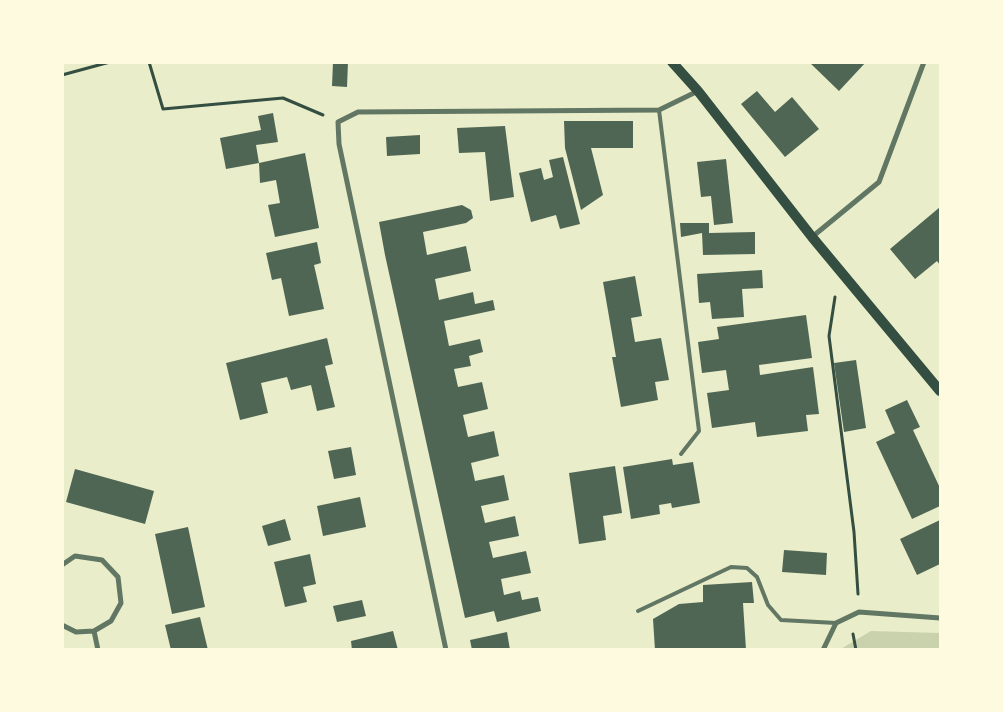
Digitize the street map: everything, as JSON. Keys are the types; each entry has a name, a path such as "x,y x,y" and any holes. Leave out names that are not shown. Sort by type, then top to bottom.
{"main road":[{"path":"672,62 698,90 812,237 940,391"}],"street":[{"path":"812,237 879,182 924,62"},
{"path":"446,650 341,154 338,122 358,112 659,110 698,90"},
{"path":"62,565 75,556 102,560 118,577 121,603 111,621 94,631 76,632 62,625"},
{"path":"823,650 836,623 859,612 940,618"},
{"path":"94,631 98,650"}],"lane":[{"path":"659,110 699,431 681,454"},
{"path":"638,611 731,567 747,568 757,577 768,605 781,620 836,623"}],"path":[{"path":"62,75 110,62"},
{"path":"148,62 163,109 283,98 338,122"},
{"path":"839,270 829,336 854,532 859,612"}],"green space":[{"path":"871,631 940,633 940,649 839,650"}],"building":[{"path":"333,62 348,62 347,87 332,86"},
{"path":"809,62 866,62 839,91"},
{"path":"757,91 775,112 792,97 819,129 785,157 741,104"},
{"path":"273,113 278,142 256,145 259,163 226,169 220,138 261,130 258,116"},
{"path":"564,121 633,121 633,148 591,148 603,195 581,210 565,148"},
{"path":"505,126 514,197 490,201 485,152 459,153 457,128"},
{"path":"420,135 420,154 387,156 386,137"},
{"path":"305,153 319,228 275,237 268,205 280,203 276,180 260,183 259,163"},
{"path":"563,157 580,224 560,229 556,215 531,222 519,173 541,168 544,180 553,177 549,160"},
{"path":"726,159 733,223 714,225 711,196 701,197 697,162"},
{"path":"462,205 471,210 473,218 466,223 423,232 427,255 466,246 471,271 435,279 439,300 473,292 475,304 493,300 495,310 444,321 449,346 480,339 483,352 469,356 471,366 454,369 458,387 482,382 488,409 463,415 468,437 494,431 499,456 471,463 475,481 504,475 509,500 481,506 485,523 515,516 519,536 489,542 493,558 526,551 531,573 501,579 504,595 520,591 522,600 538,597 541,611 497,622 494,611 465,618 379,222"},
{"path":"940,207 940,265 937,261 915,279 890,249"},
{"path":"680,223 709,223 709,233 755,232 755,254 703,255 702,233 681,237"},
{"path":"317,242 321,263 314,265 324,309 289,316 281,278 272,280 266,253"},
{"path":"762,270 763,288 742,289 744,317 712,319 710,302 699,303 697,274"},
{"path":"635,276 642,316 631,318 635,342 661,338 669,380 655,382 658,400 621,407 612,357 616,357 603,282"},
{"path":"806,315 812,358 759,365 760,375 813,367 819,414 806,415 808,431 757,437 755,422 712,428 707,393 729,390 726,370 702,373 698,342 719,339 717,327"},
{"path":"327,338 333,364 325,366 335,407 317,411 311,385 291,390 287,377 261,383 268,413 240,420 226,363"},
{"path":"856,360 866,428 844,432 834,363"},
{"path":"907,400 920,427 913,430 940,488 940,506 912,519 876,442 895,433 885,410"},
{"path":"351,447 356,475 334,479 328,451"},
{"path":"672,459 673,465 693,462 700,503 672,508 671,503 659,505 660,514 631,519 623,467"},
{"path":"615,466 622,513 603,516 606,540 579,544 569,473"},
{"path":"75,469 154,491 145,524 66,502"},
{"path":"360,497 366,527 323,536 317,506"},
{"path":"285,519 291,540 268,546 262,526"},
{"path":"940,520 940,564 917,575 900,539"},
{"path":"188,527 205,607 172,614 155,534"},
{"path":"784,550 827,553 826,575 782,572"},
{"path":"310,554 316,584 303,587 307,602 285,607 274,562"},
{"path":"752,582 754,603 743,603 746,650 655,650 653,619 679,604 703,602 703,585"},
{"path":"362,600 366,616 337,622 333,606"},
{"path":"200,617 208,650 171,650 165,625"},
{"path":"393,631 398,650 352,650 351,641"},
{"path":"507,632 510,650 472,650 470,640"}]}
